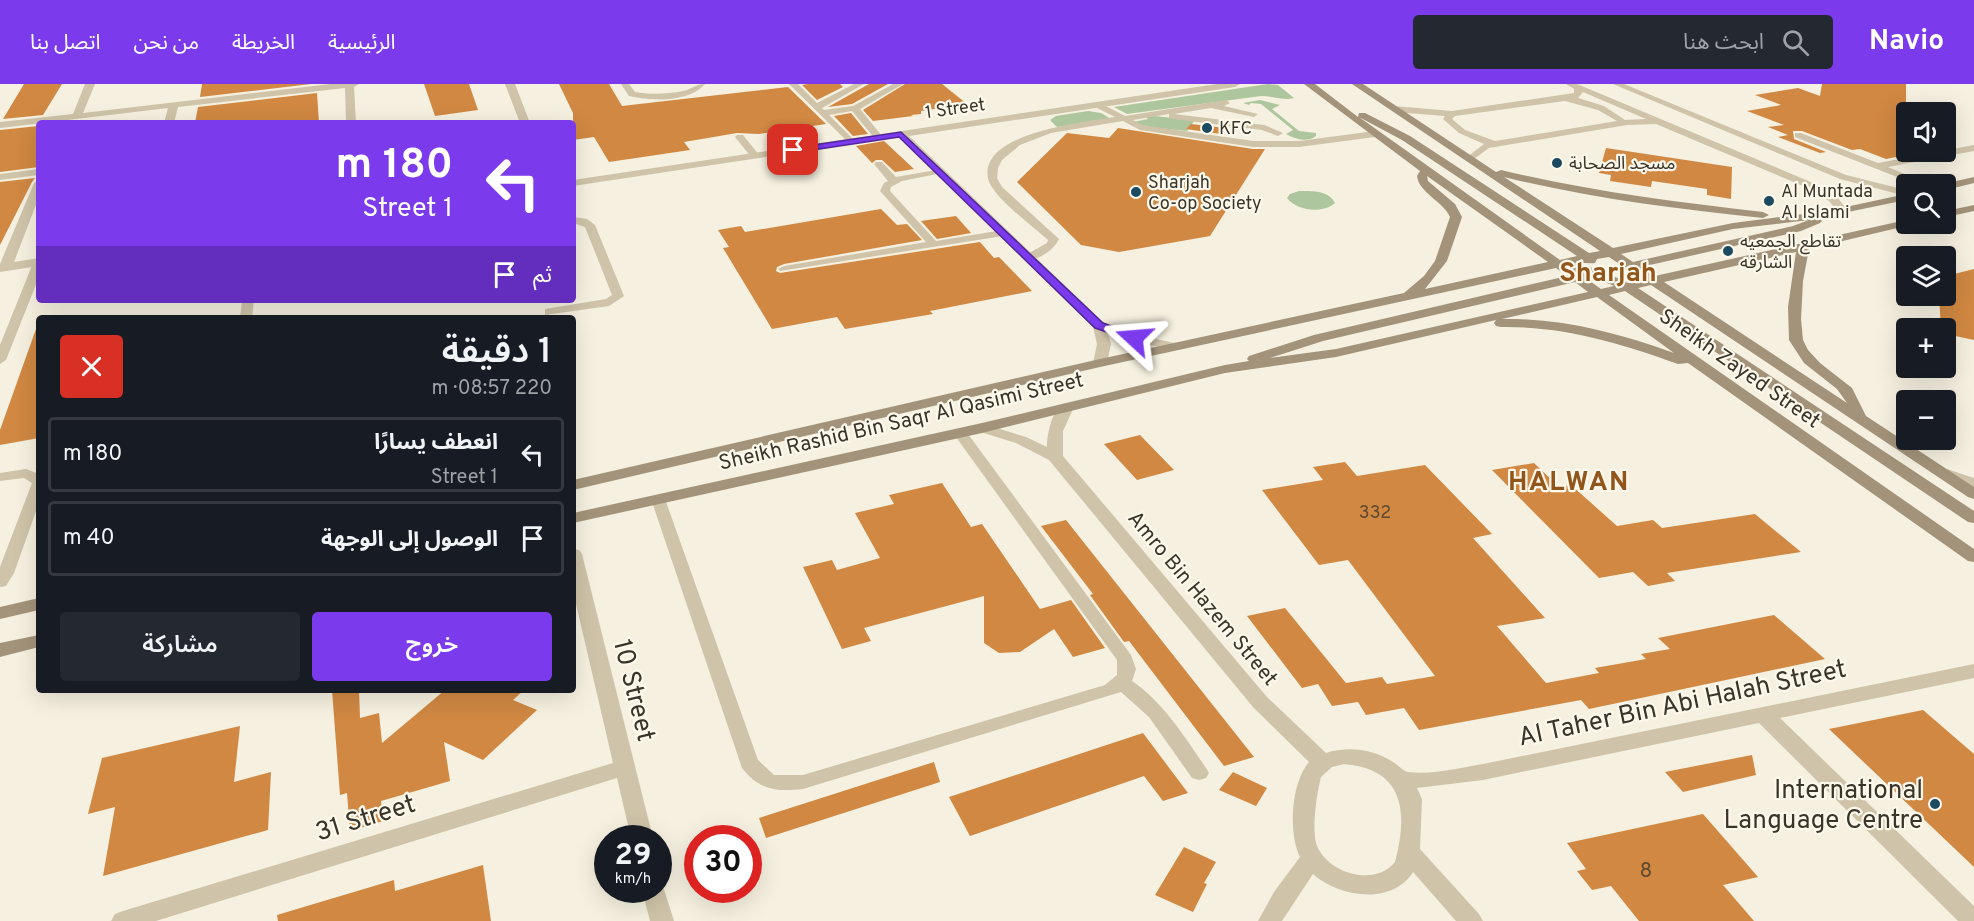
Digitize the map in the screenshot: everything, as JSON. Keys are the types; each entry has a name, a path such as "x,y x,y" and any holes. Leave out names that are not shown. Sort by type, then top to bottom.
{"main road":[{"name":"Sheikh Zayed Street","path":"1309,84 1599,294 1974,557"},
{"name":"Sheikh Zayed Street","path":"1357,84 1974,494"},
{"path":"1340,105 1406,138 1974,518"},
{"path":"1397,299 1414,291 1437,270 1455,222 1455,212 1451,206 1423,182 1422,176 1426,169"},
{"path":"1486,169 1546,184 1719,212 1827,214"},
{"path":"1956,184 1974,180"},
{"name":"Sheikh Rashid Bin Saqr Al Qasimi Street","path":"576,483 1100,363 1733,226 1827,214 1896,198"},
{"path":"1956,212 1974,208"},
{"path":"1225,369 1319,338 1797,229 1827,214"},
{"name":"Sheikh Rashid Bin Saqr Al Qasimi Street","path":"576,517 982,428 1225,369 1314,357 1896,226"},
{"path":"1562,243 1587,246 1593,240"},
{"path":"1803,248 1796,280 1797,341 1807,359 1816,368 1851,393 1859,416"},
{"path":"1599,294 1612,253"},
{"path":"1559,264 1655,281"},
{"path":"1619,308 1629,301 1653,304"},
{"path":"1453,327 1513,323 1569,328 1638,345 1707,370"},
{"path":"0,613 36,605"},
{"path":"0,650 36,642"}],"street":[{"path":"76,117 90,84"},
{"path":"254,96 258,84"},
{"path":"48,120 254,96 283,88 354,84"},
{"path":"510,84 524,120"},
{"name":"1 Street","path":"576,183 1235,84"},
{"path":"349,85 351,120"},
{"path":"170,120 174,105"},
{"path":"0,125 36,121"},
{"path":"901,135 1099,326 1134,338 1174,347"},
{"path":"0,177 36,172"},
{"path":"3,267 36,190"},
{"path":"3,267 36,262"},
{"path":"1099,326 1104,344 1100,363"},
{"path":"1055,457 1055,431 1067,407"},
{"name":"Amro Bin Hazem Street","path":"982,428 1021,440 1055,457 1260,702 1322,762"},
{"path":"1947,474 1974,484"},
{"name":"10 Street","path":"576,567 639,825"},
{"name":"Al Taher Bin Abi Halah Street","path":"1401,780 1457,776 1974,671"},
{"path":"1763,714 1974,921"},
{"path":"1344,756 1363,758 1382,765 1401,780 1411,799 1406,864 1399,874 1387,882 1372,885 1338,879 1323,870 1305,846 1303,833 1309,778 1314,769 1322,762 1344,756"},
{"name":"31 Street","path":"123,921 624,767"},
{"path":"1408,851 1471,921"},
{"path":"1270,921 1282,899 1312,858"},
{"path":"657,903 662,921"}],"lane":[{"path":"625,84 632,94 649,97 693,91 701,84"},
{"path":"793,84 850,142"},
{"path":"820,110 855,108 899,84"},
{"path":"1617,84 1843,177 1896,192"},
{"path":"820,110 855,85"},
{"path":"1394,109 1452,114 1565,98 1578,94 1573,86"},
{"path":"1573,86 1805,183 1828,195 1844,211"},
{"path":"1565,98 1587,103 1613,114 1621,119 1621,123"},
{"path":"1028,258 1051,245 1054,239 998,189 992,179 992,169 1014,144 1050,130 1226,103"},
{"path":"1098,105 1120,119 1147,129"},
{"path":"1205,106 1254,114"},
{"path":"855,108 857,114 879,138"},
{"path":"1153,114 1255,127 1278,133"},
{"path":"1452,114 1447,119 1450,123 1476,138 1495,144"},
{"path":"1032,116 1050,130"},
{"path":"1096,123 1273,145 1375,134"},
{"path":"1470,159 1486,146 1495,144 1621,123 1661,123"},
{"path":"1798,135 1897,174"},
{"path":"740,137 754,156"},
{"path":"1876,166 1974,148"},
{"path":"1811,163 1849,155"},
{"path":"879,164 894,181"},
{"path":"933,244 887,193 887,185 894,181 939,171"},
{"path":"1805,183 1833,184 1839,182 1843,177"},
{"path":"549,312 613,301 618,296 590,225 576,220"},
{"path":"784,269 1003,233"},
{"path":"0,360 36,270"},
{"path":"658,499 749,763 759,778 779,785 803,782 1111,689 1127,676 1128,667 1125,659 960,432"},
{"path":"0,472 36,467"},
{"path":"0,477 26,473 36,478"},
{"path":"0,582 6,573 36,493"},
{"path":"23,526 36,524"},
{"path":"1121,683 1148,702 1199,773"}],"green space":[{"path":"1268,84 1278,85 1294,98 1261,96 1127,114 1114,107"},
{"path":"1260,100 1280,105 1272,109 1299,131 1316,133 1316,136 1304,140 1289,136 1286,134 1293,130 1261,104 1243,103"},
{"path":"1088,111 1101,113 1111,119 1057,127 1050,120 1056,116"},
{"path":"1154,116 1195,120 1187,131 1146,127 1133,122"},
{"path":"1299,191 1324,193 1335,203 1317,210 1297,206 1287,198 1290,194"}],"building":[{"path":"24,84 62,84 43,115 3,119"},
{"path":"202,84 311,84 200,97"},
{"path":"424,84 469,84 478,110 435,116"},
{"path":"559,84 609,84 622,106 788,87 826,124 759,134 737,133 684,142 690,150 609,162 594,137 576,140 576,120 573,120 573,113"},
{"path":"840,84 843,87 817,100 802,85"},
{"path":"869,84 888,84 852,104 828,107"},
{"path":"905,84 942,84 967,104 921,111 921,114 911,115 913,116 873,121 863,110"},
{"path":"1822,84 1906,84 1906,102 1896,102 1896,157 1886,159 1860,149 1852,150 1802,131 1793,131 1794,139 1826,152 1820,153 1778,137 1788,135 1768,127 1784,125 1747,111 1781,105 1755,95 1798,88 1820,96"},
{"path":"317,93 319,120 196,120 198,107"},
{"path":"851,113 868,134 853,136 834,116"},
{"path":"1191,124 1225,128 1221,134 1186,129"},
{"path":"36,126 36,167 0,172 0,130"},
{"name":"Sharjah Co-op Society","path":"1118,128 1265,149 1210,236 1119,252 1081,245 1017,182 1067,133 1109,138"},
{"path":"884,141 914,169 895,172 882,160 872,163 856,146"},
{"path":"1606,148 1732,167 1731,199 1707,195 1707,189 1652,181 1651,187 1610,181 1611,175 1599,173"},
{"path":"35,178 32,182 0,245 0,182"},
{"path":"881,209 897,225 907,224 922,240 784,264 777,267 776,271 780,273 980,242 994,258 999,257 1032,291 930,311 933,314 845,329 837,317 772,329 723,248 729,247 718,230 741,226 745,232"},
{"path":"956,216 971,233 937,239 921,221"},
{"path":"1974,269 1974,340 1956,336 1956,318 1940,318 1940,306 1956,306 1956,274"},
{"path":"36,329 36,439 0,445 0,430"},
{"path":"1140,435 1174,470 1137,480 1104,444"},
{"path":"1345,462 1357,476 1425,465 1492,534 1473,538 1545,618 1497,626 1546,683 1599,673 1595,668 1646,659 1641,654 1670,649 1658,638 1774,615 1825,659 1589,709 1581,700 1419,730 1404,708 1366,715 1358,702 1332,706 1318,684 1302,688 1247,616 1285,608 1346,683 1382,677 1387,684 1435,676 1348,560 1319,565 1262,490 1323,480 1313,467"},
{"path":"1534,463 1559,487 1571,485 1617,526 1653,520 1662,528 1755,514 1801,552 1667,573 1675,581 1648,586 1633,572 1599,578 1492,470"},
{"path":"942,483 971,527 982,524 1040,609 1071,600 1105,648 1073,657 1054,629 1020,652 999,653 984,643 984,596 864,628 871,641 842,649 803,567 832,560 837,570 880,558 855,513 894,504 889,495"},
{"path":"1066,520 1254,757 1224,766 1129,641 1124,642 1090,595 1093,594 1041,526"},
{"path":"332,693 359,693 360,718 379,713 382,743 441,693 521,693 513,700 537,710 483,760 444,742 450,781 381,801 383,821 350,831 347,793 340,795"},
{"name":"International Language Centre","path":"1923,710 1974,754 1974,867 1829,729"},
{"path":"240,726 234,782 271,772 268,830 103,876 115,807 88,814 102,758"},
{"path":"1143,733 1188,793 1163,801 1144,776 970,836 949,797"},
{"path":"1752,755 1756,775 1683,792 1665,772"},
{"path":"934,762 940,782 766,838 759,818"},
{"path":"1233,772 1267,788 1256,806 1219,790"},
{"path":"1703,814 1758,877 1723,885 1754,921 1639,921 1611,886 1592,890 1577,871 1586,869 1567,843"},
{"path":"1184,847 1216,862 1204,883 1207,884 1193,912 1155,895"},
{"path":"483,865 491,921 278,921 277,915 394,880 395,891"}],"place":[{"name":"KFC","path":"1207,128"},
{"name":"مسجد الصحابة","path":"1557,163"},
{"name":"Sharjah Co-op Society","path":"1136,192"},
{"name":"Al Muntada Al Islami","path":"1769,201"},
{"name":"تقاطع الجمعيه الشارقه","path":"1728,251"},
{"name":"International Language Centre","path":"1935,804"}],"district":[{"name":"Sharjah","path":"1608,272"},
{"name":"HALWAN","path":"1569,481"}],"route":[{"path":"793,150 901,135 1099,326 1134,338"}]}
